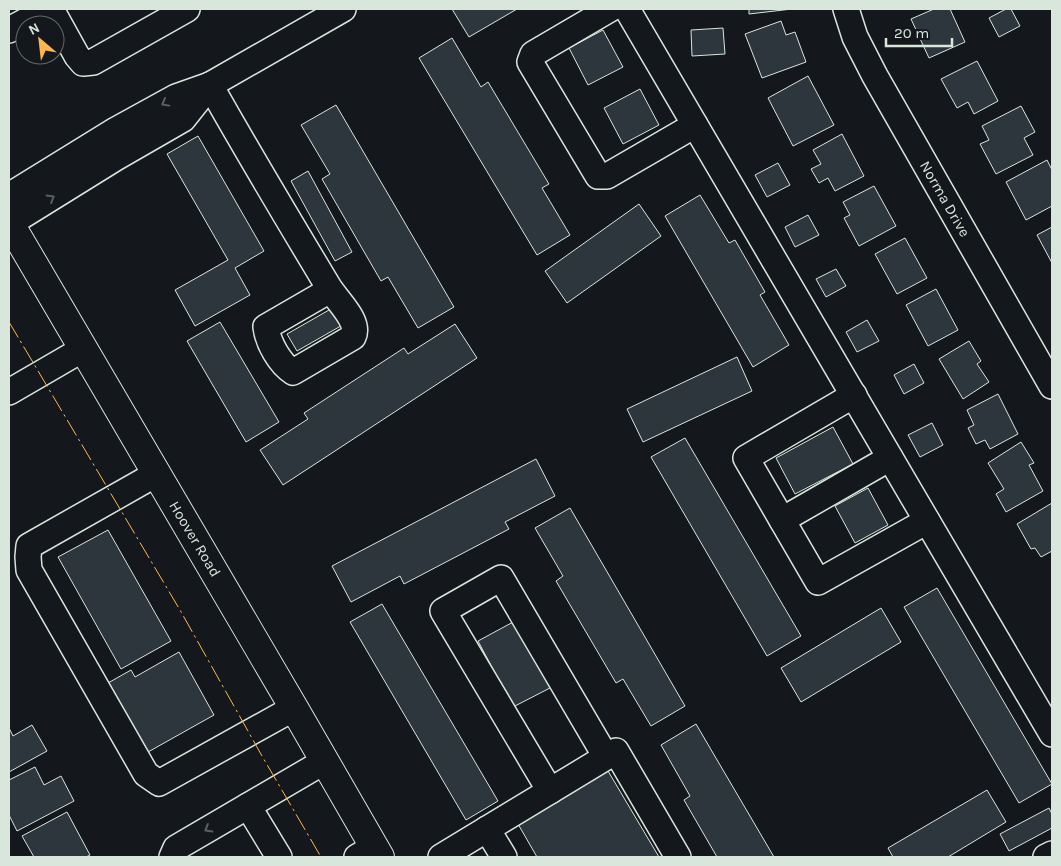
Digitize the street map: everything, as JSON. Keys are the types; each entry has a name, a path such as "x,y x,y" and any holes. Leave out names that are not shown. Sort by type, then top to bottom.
{"main road":[{"name":"Hoover Road","path":"9,223 325,761 370,854"}],"street":[{"path":"9,30 50,9 76,56 83,63 93,62 186,9"},
{"path":"9,196 116,130 176,97 210,85 343,9"},
{"path":"610,9 533,54 530,62 598,176 607,176 695,124"},
{"path":"627,9 1052,734"},
{"name":"Norma Drive","path":"846,9 855,37 883,91 1052,386"},
{"path":"9,223 183,119 210,85"},
{"path":"210,85 330,290"},
{"path":"9,392 83,349"},
{"path":"854,395 746,458 818,582 927,520"},
{"path":"782,520 890,458"},
{"path":"156,474 29,546 28,557 29,570 146,774 158,783 294,708"},
{"path":"550,791 443,611 501,578 606,757"},
{"path":"441,857 616,751 678,857"},
{"path":"172,857 176,848 325,761"},
{"path":"248,806 280,857"},
{"path":"487,829 504,857"},
{"path":"1046,857 1052,854"}],"building":[{"path":"452,9 517,9 469,37"},
{"path":"749,9 792,9 749,14"},
{"path":"934,9 950,9 965,42 929,58 911,19"},
{"path":"1006,9 1011,9 1020,26 999,37 989,18"},
{"path":"781,21 786,35 795,32 806,62 762,78 745,34"},
{"path":"723,28 725,54 692,56 691,30"},
{"path":"603,30 623,67 588,85 569,48"},
{"path":"452,38 481,87 488,82 549,184 542,188 570,235 537,255 419,58"},
{"path":"977,61 998,101 974,114 968,102 957,108 941,79"},
{"path":"808,76 834,125 793,146 768,98"},
{"path":"640,89 659,125 623,144 604,108"},
{"path":"336,105 454,307 418,328 388,277 381,281 322,179 330,174 301,125"},
{"path":"1021,106 1035,132 1024,138 1033,155 996,174 980,144 989,140 982,126"},
{"path":"842,134 864,176 835,191 828,178 819,183 811,169 821,164 813,150"},
{"path":"198,136 264,251 235,268 250,295 195,326 175,290 228,260 167,154"},
{"path":"1047,160 1052,170 1052,206 1026,220 1006,182"},
{"path":"778,163 790,185 767,197 755,175"},
{"path":"308,171 352,252 335,261 291,181"},
{"path":"874,186 896,226 859,246 844,218 850,215 843,202"},
{"path":"700,195 729,243 735,240 765,292 760,295 789,345 753,367 665,216"},
{"path":"639,204 661,236 567,303 545,271"},
{"path":"808,215 819,235 795,247 785,227"},
{"path":"1052,227 1052,263 1037,235"},
{"path":"905,238 927,278 897,294 875,254"},
{"path":"836,269 846,286 826,297 816,279"},
{"path":"936,289 958,330 928,346 906,305"},
{"path":"336,306 346,323 297,351 287,334"},
{"path":"867,320 879,341 857,352 846,332"},
{"path":"220,322 279,422 246,442 187,341"},
{"path":"455,324 477,358 283,485 260,450 308,419 304,413 404,348 408,354"},
{"path":"969,341 981,361 977,364 989,382 963,399 939,359"},
{"path":"737,357 752,391 643,442 627,409"},
{"path":"914,364 924,383 904,394 894,375"},
{"path":"998,394 1018,434 990,449 985,440 976,444 968,428 974,425 967,410"},
{"path":"932,423 943,445 920,457 908,435"},
{"path":"833,427 853,464 795,494 776,458"},
{"path":"685,438 801,636 767,656 651,457"},
{"path":"1021,442 1034,463 1029,465 1043,491 1006,512 996,494 1004,489 988,463"},
{"path":"536,459 555,496 505,522 509,529 404,584 400,576 351,602 332,566"},
{"path":"868,488 888,525 855,543 835,506"},
{"path":"1052,503 1052,551 1041,557 1035,548 1031,549 1017,524"},
{"path":"570,508 685,706 651,726 623,679 616,683 556,581 563,576 535,528"},
{"path":"108,530 171,641 121,669 58,557"},
{"path":"937,588 1052,784 1019,803 904,607"},
{"path":"382,604 498,801 466,820 350,622"},
{"path":"881,608 901,642 801,702 781,668"},
{"path":"515,621 550,688 513,707 478,641"},
{"path":"179,652 214,715 148,752 108,683 131,670 135,677"},
{"path":"696,724 774,857 717,857 684,800 690,796 661,745"},
{"path":"32,725 47,751 9,772 9,728 13,736"},
{"path":"35,767 44,785 61,776 74,801 17,831 9,815 9,780"},
{"path":"608,771 659,857 537,857 518,824"},
{"path":"987,790 1006,822 948,857 893,857 888,848"},
{"path":"1049,808 1052,814 1052,828 1009,851 1000,834"},
{"path":"67,812 90,855 86,857 34,857 22,836"}],"power":[{"path":"9,322 180,610 321,857"}]}
